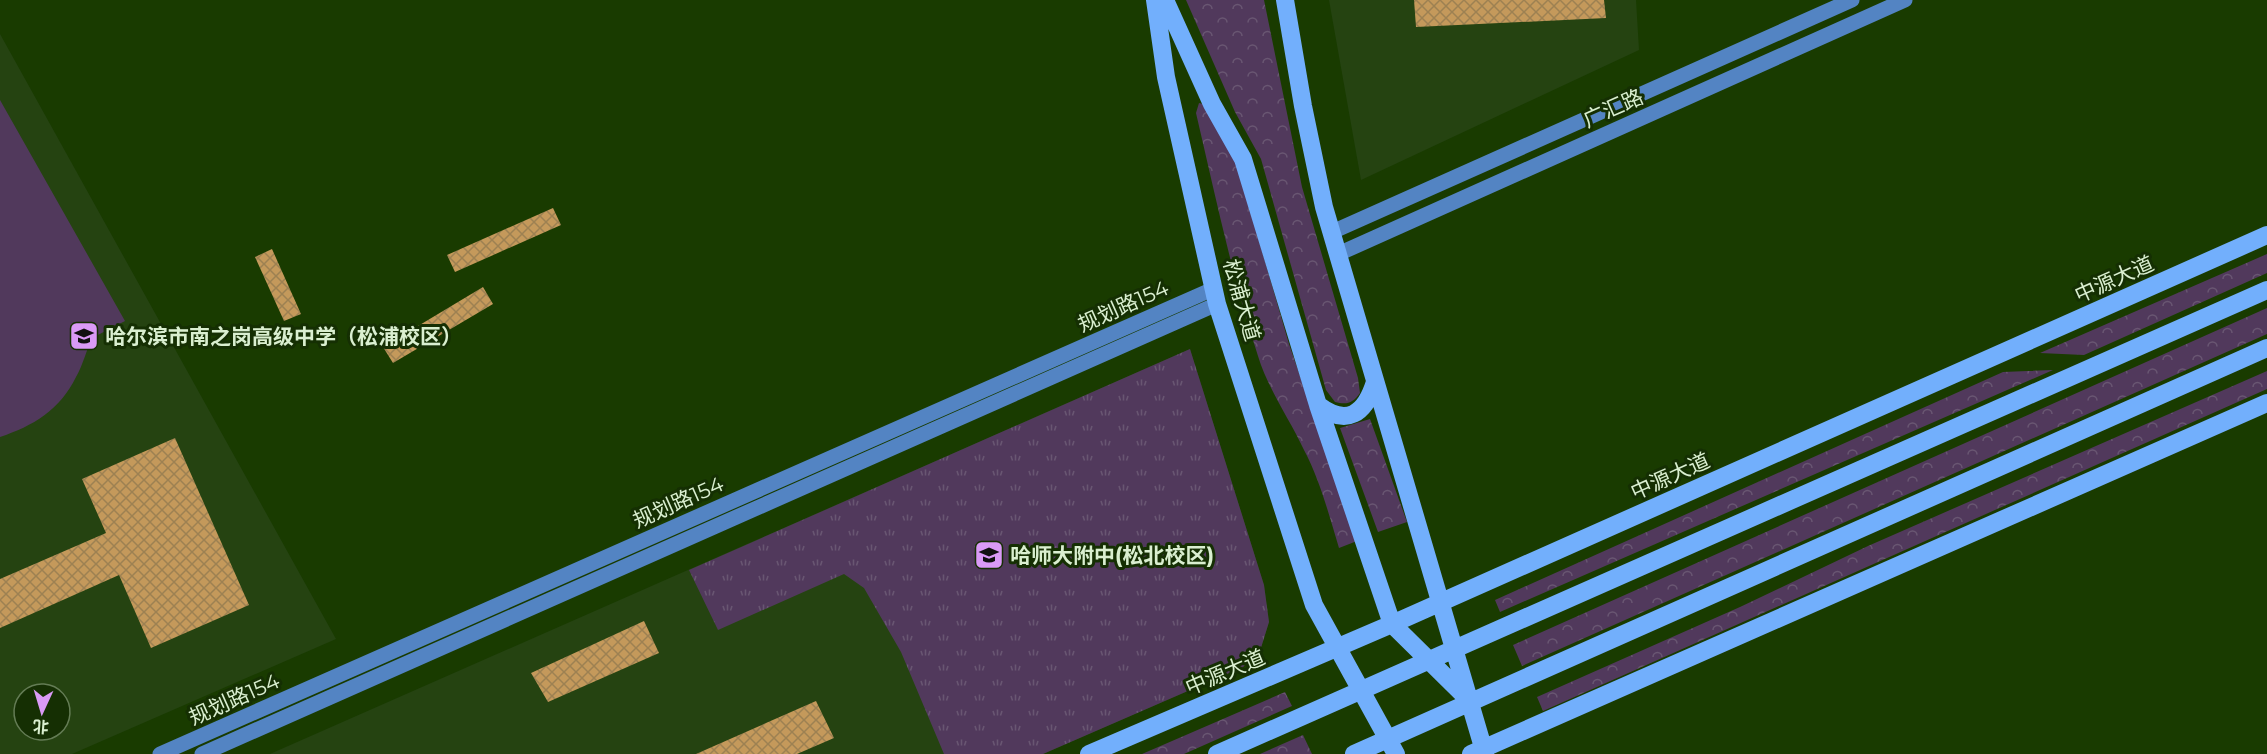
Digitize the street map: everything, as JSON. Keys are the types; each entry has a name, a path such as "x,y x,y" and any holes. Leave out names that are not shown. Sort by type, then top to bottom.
{"highway":[{"name":"松浦大道","path":"1155,0 1166,77 1215,296 1314,605 1396,754"},
{"path":"1166,0 1212,104 1243,159 1318,405 1392,624 1471,701"},
{"path":"1285,0 1324,207 1471,701 1480,752 2267,403"},
{"name":"中源大道","path":"1089,754 1338,648 2267,235"},
{"path":"1217,754 2267,290"},
{"path":"1354,754 2267,348"},
{"path":"1318,405 1330,415 1339,417 1356,413 1368,401 1375,382"}],"street":[{"name":"广汇路","path":"1332,232 1852,0"},
{"name":"广汇路","path":"1338,254 1905,0"},
{"name":"规划路154","path":"160,754 1215,296"},
{"path":"202,754 1215,296"}],"shaded area":[{"path":"1329,0 1636,0 1639,50 1361,180"},
{"name":"哈尔滨市南之岗高级中学（松浦校区）","path":"0,34 336,639 72,754 0,754"},
{"name":"哈师大附中(松北校区)","path":"1190,349 1264,585 1269,622 1260,651 1243,667 1043,754 270,754"}],"green space":[{"path":"1186,0 1264,0 1302,187 1358,378 1360,393 1349,402 1335,402 1326,390 1261,159 1235,112"},
{"path":"0,100 125,321 92,338 81,368 69,389 54,408 24,428 0,437"},
{"path":"1199,103 1207,105 1231,144 1289,344 1357,541 1339,548 1315,473 1267,380 1258,356 1217,204 1196,113"},
{"path":"2267,254 2267,273 2084,355 2040,353"},
{"path":"2267,308 2267,334 1522,666 1513,645"},
{"name":"哈师大附中(松北校区)","path":"1190,349 1264,585 1269,622 1260,651 1243,667 1043,754 944,754 901,652 864,588 844,574 718,630 689,570"},
{"path":"2053,370 1500,612 1495,600 2003,372"},
{"path":"2267,371 2267,389 1543,711 1537,697 1740,607 1868,546"},
{"path":"1370,419 1407,522 1378,532 1340,428"},
{"path":"1285,692 1292,706 1184,754 1142,754"},
{"path":"1303,735 1312,754 1260,754"}],"building":[{"path":"1414,0 1604,0 1606,18 1416,27"},
{"path":"553,208 561,225 455,272 447,255"},
{"path":"272,249 301,314 284,321 255,257"},
{"path":"483,287 493,304 393,363 383,347"},
{"path":"175,438 249,605 151,648 119,575 0,628 0,579 106,533 82,479"},
{"path":"644,621 659,653 548,702 531,673"},
{"path":"816,701 834,738 797,754 696,754"}],"place":[{"name":"哈尔滨市南之岗高级中学（松浦校区）","path":"84,336"},
{"name":"哈师大附中(松北校区)","path":"989,555"}]}
